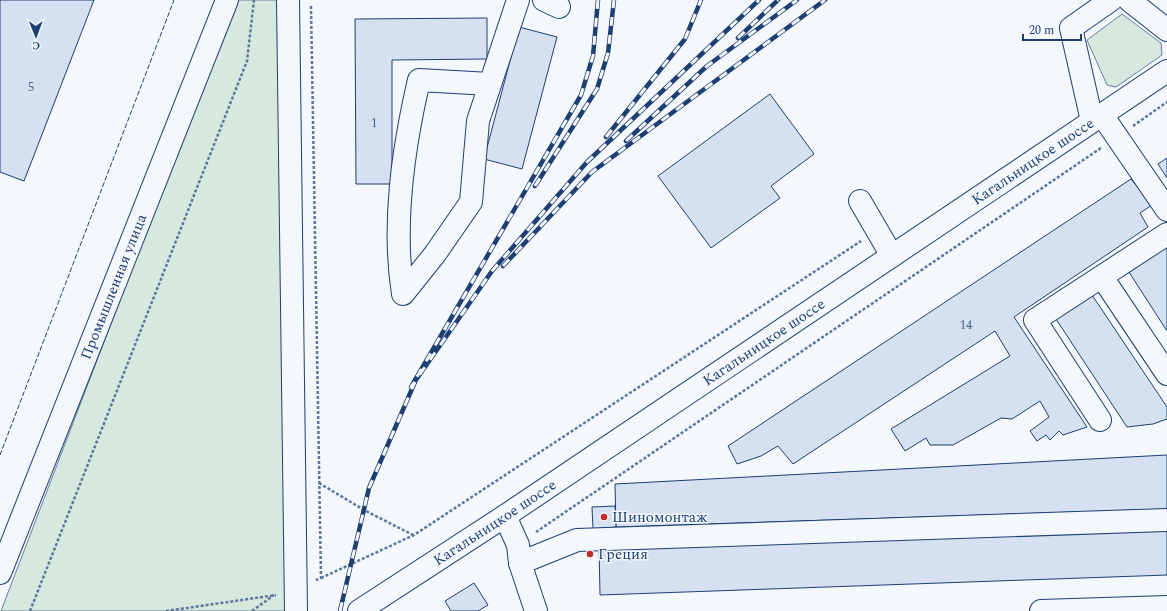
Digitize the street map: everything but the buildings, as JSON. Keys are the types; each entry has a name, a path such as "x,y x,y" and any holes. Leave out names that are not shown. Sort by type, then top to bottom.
{"street":[{"name":"Промышленная улица","path":"0,573 227,0"},
{"path":"288,0 296,611"},
{"path":"490,84 419,80 412,111 404,168 398,231 400,277 403,294 435,254 471,202 478,121 518,0"},
{"path":"1111,0 1071,28 1097,118 1117,137 1167,210"},
{"path":"1129,0 1167,30"},
{"name":"Кагальницкое шоссе","path":"359,611 505,516 1167,71"},
{"path":"860,201 892,256"},
{"path":"1100,420 1035,320 1167,234"},
{"path":"1102,277 1167,374"},
{"path":"505,516 519,554 536,611"},
{"path":"519,554 577,540 1167,520"},
{"path":"1041,611 1167,607"}],"path":[{"path":"30,611 247,61 254,0"},
{"path":"519,554 1167,102"},
{"path":"321,578 414,535 878,231"},
{"path":"319,483 364,510 414,535"},
{"path":"252,611 275,595"}],"shaded area":[{"path":"235,0 278,0 285,611 1,611"},
{"path":"1122,14 1161,43 1162,55 1116,87 1107,85 1087,40"}],"railway":[{"path":"598,0 593,56 581,95 411,387 492,271 587,162 759,0"},
{"path":"535,186 597,89 608,53 614,0"},
{"path":"606,137 685,39 701,0"},
{"path":"738,38 778,0"},
{"path":"626,141 707,66 797,0"},
{"path":"503,266 592,172 825,0"},
{"path":"340,611 369,488 415,382"}],"fence":[{"path":"0,455 174,0"}],"place":[{"name":"Шиномонтаж","path":"604,517"},
{"name":"Греция","path":"590,554"}]}
